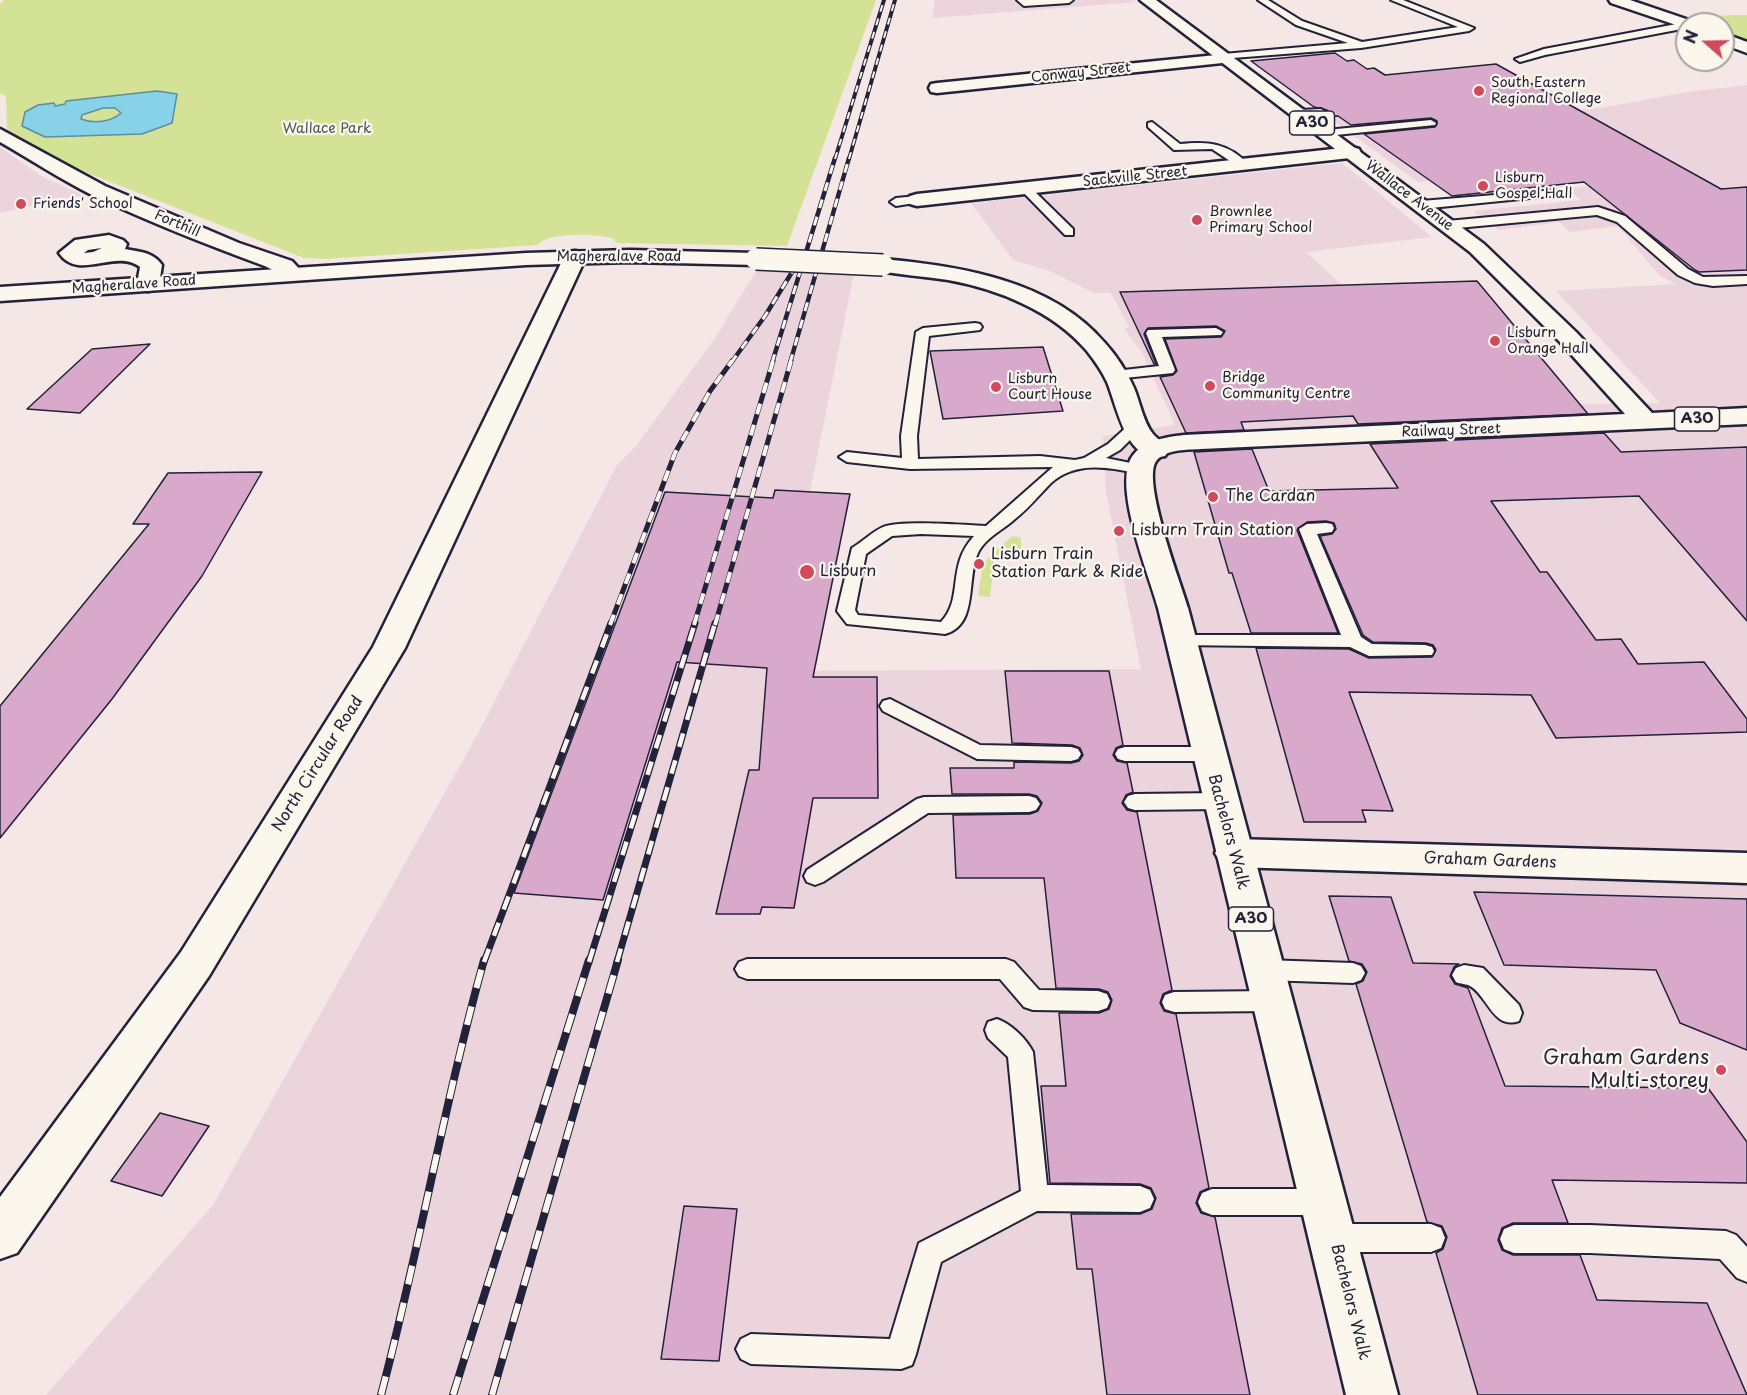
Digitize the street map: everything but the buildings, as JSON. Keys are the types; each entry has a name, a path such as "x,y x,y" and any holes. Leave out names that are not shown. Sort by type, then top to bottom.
{"street":[{"name":"Wallace Avenue","path":"1147,0 1477,248 1538,307 1646,421"},
{"path":"1616,0 1675,20"},
{"name":"Conway Street","path":"937,88 1227,60"},
{"name":"Forthill","path":"0,134 98,190 232,247 284,266 292,273"},
{"name":"Sackville Street","path":"917,200 1352,153"},
{"path":"111,252 144,259 151,265 148,284"},
{"name":"Magheralave Road","path":"0,294 292,273 575,257 756,259 924,268 998,286 1061,315 1082,331 1098,349 1115,375 1144,448"},
{"name":"North Circular Road","path":"0,1236 195,964 389,648 575,257"},
{"name":"Railway Street","path":"1144,448 1201,441 1747,416"},
{"name":"Bachelors Walk","path":"1144,448 1140,492 1181,641 1208,754 1325,1202 1372,1395"},
{"name":"Graham Gardens","path":"1234,853 1747,868"}],"lane":[{"path":"1021,0 1024,3 1069,0"},
{"path":"1262,0 1299,22 1361,45"},
{"path":"1227,60 1361,45 1469,28 1395,0"},
{"path":"1520,59 1544,52 1675,26"},
{"path":"1227,60 1254,63"},
{"path":"1299,114 1321,112"},
{"path":"1326,133 1431,123"},
{"path":"1152,124 1178,148 1214,144 1225,149 1243,165"},
{"path":"1026,189 1069,232"},
{"path":"1421,205 1556,193"},
{"path":"896,202 917,200"},
{"path":"1447,225 1598,211 1621,219 1683,272 1700,280 1713,282 1747,280"},
{"path":"910,464 909,436 923,332 975,327"},
{"path":"1115,375 1168,370 1153,333 1216,332"},
{"path":"989,531 921,529 888,531 858,552 846,611 853,620 945,628 956,618 962,602 964,571 971,552 989,531 1015,512 1051,475 1114,447 1144,448"},
{"path":"848,457 910,464 1040,460 1115,464 1144,448"},
{"path":"1326,528 1306,529 1353,640 1368,650 1425,651"},
{"path":"1181,641 1353,640"},
{"path":"890,706 977,752 1071,754"},
{"path":"1125,754 1208,754"},
{"path":"1135,802 1221,801"},
{"path":"815,876 924,805 1029,804"},
{"path":"747,969 1006,969 1033,1000 1098,1001"},
{"path":"1174,1002 1353,973"},
{"path":"1464,975 1475,975 1510,1013"},
{"path":"997,1030 1020,1053 1035,1198"},
{"path":"751,1349 901,1354 929,1253 1035,1198 1140,1199"},
{"path":"1212,1202 1325,1202"},
{"path":"1334,1238 1431,1238"},
{"path":"1514,1239 1590,1239 1726,1245 1747,1268"}],"shaded area":[{"path":"935,0 1133,0 1136,2 932,18"},
{"path":"1747,85 1747,1395 46,1395 213,1205 476,737 617,465 636,446 713,341 758,268 854,273 811,486 767,671 1141,669 1106,492 1103,436 1175,425 1141,351 1124,329 1129,327 1111,293 1094,293 1050,271 1013,260 971,203 1342,163 1432,237 1306,252 1342,285 1373,285 1578,404 1660,403 1556,291 1676,284 1659,275 1618,226 1570,232 1559,222 1499,230 1473,211 1581,200 1566,188 1613,184 1582,164 1418,182 1328,117 1407,109 1477,120 1606,107 1687,92"},
{"name":"Friends' School","path":"0,147 41,176 83,195 0,213"}],"green space":[{"name":"Wallace Park","path":"4,0 876,0 787,246 616,243 614,239 607,237 574,235 551,238 537,245 325,259 304,258 80,170 7,131 6,96 0,93 0,4"},
{"path":"1735,15 1747,15 1747,42 1735,37"},
{"path":"1012,536 1021,538 1021,556 995,556 990,597 978,596 983,563"}],"water":[{"path":"157,91 177,94 172,123 142,134 45,137 22,126 25,112 38,105 54,103 55,106 65,104 66,101","holes":["103,108 115,108 121,113 107,120 81,119 82,115"]}],"railway":[{"path":"835,159 884,0"},
{"path":"849,159 895,0"},
{"path":"772,363 835,158"},
{"path":"790,363 849,158"},
{"path":"731,363 765,316 797,264"},
{"path":"610,625 675,453 710,391 732,361"},
{"path":"694,625 773,361"},
{"path":"715,625 791,361"},
{"path":"484,962 611,623"},
{"path":"589,962 695,623"},
{"path":"617,962 715,623"},
{"path":"381,1395 408,1287 456,1068 484,960"},
{"path":"453,1395 589,960"},
{"path":"492,1395 618,960"}],"place":[{"name":"South Eastern Regional College","path":"1479,91"},
{"name":"Lisburn Gospel Hall","path":"1483,186"},
{"name":"Friends' School","path":"21,204"},
{"name":"Brownlee Primary School","path":"1197,220"},
{"name":"Lisburn Orange Hall","path":"1495,341"},
{"name":"Bridge Community Centre","path":"1210,386"},
{"name":"Lisburn Court House","path":"996,387"},
{"name":"The Cardan","path":"1213,497"},
{"name":"Lisburn Train Station","path":"1119,531"},
{"name":"Lisburn Train Station Park & Ride","path":"979,564"},
{"name":"Lisburn","path":"807,572"},
{"name":"Graham Gardens Multi-storey","path":"1721,1070"}]}
